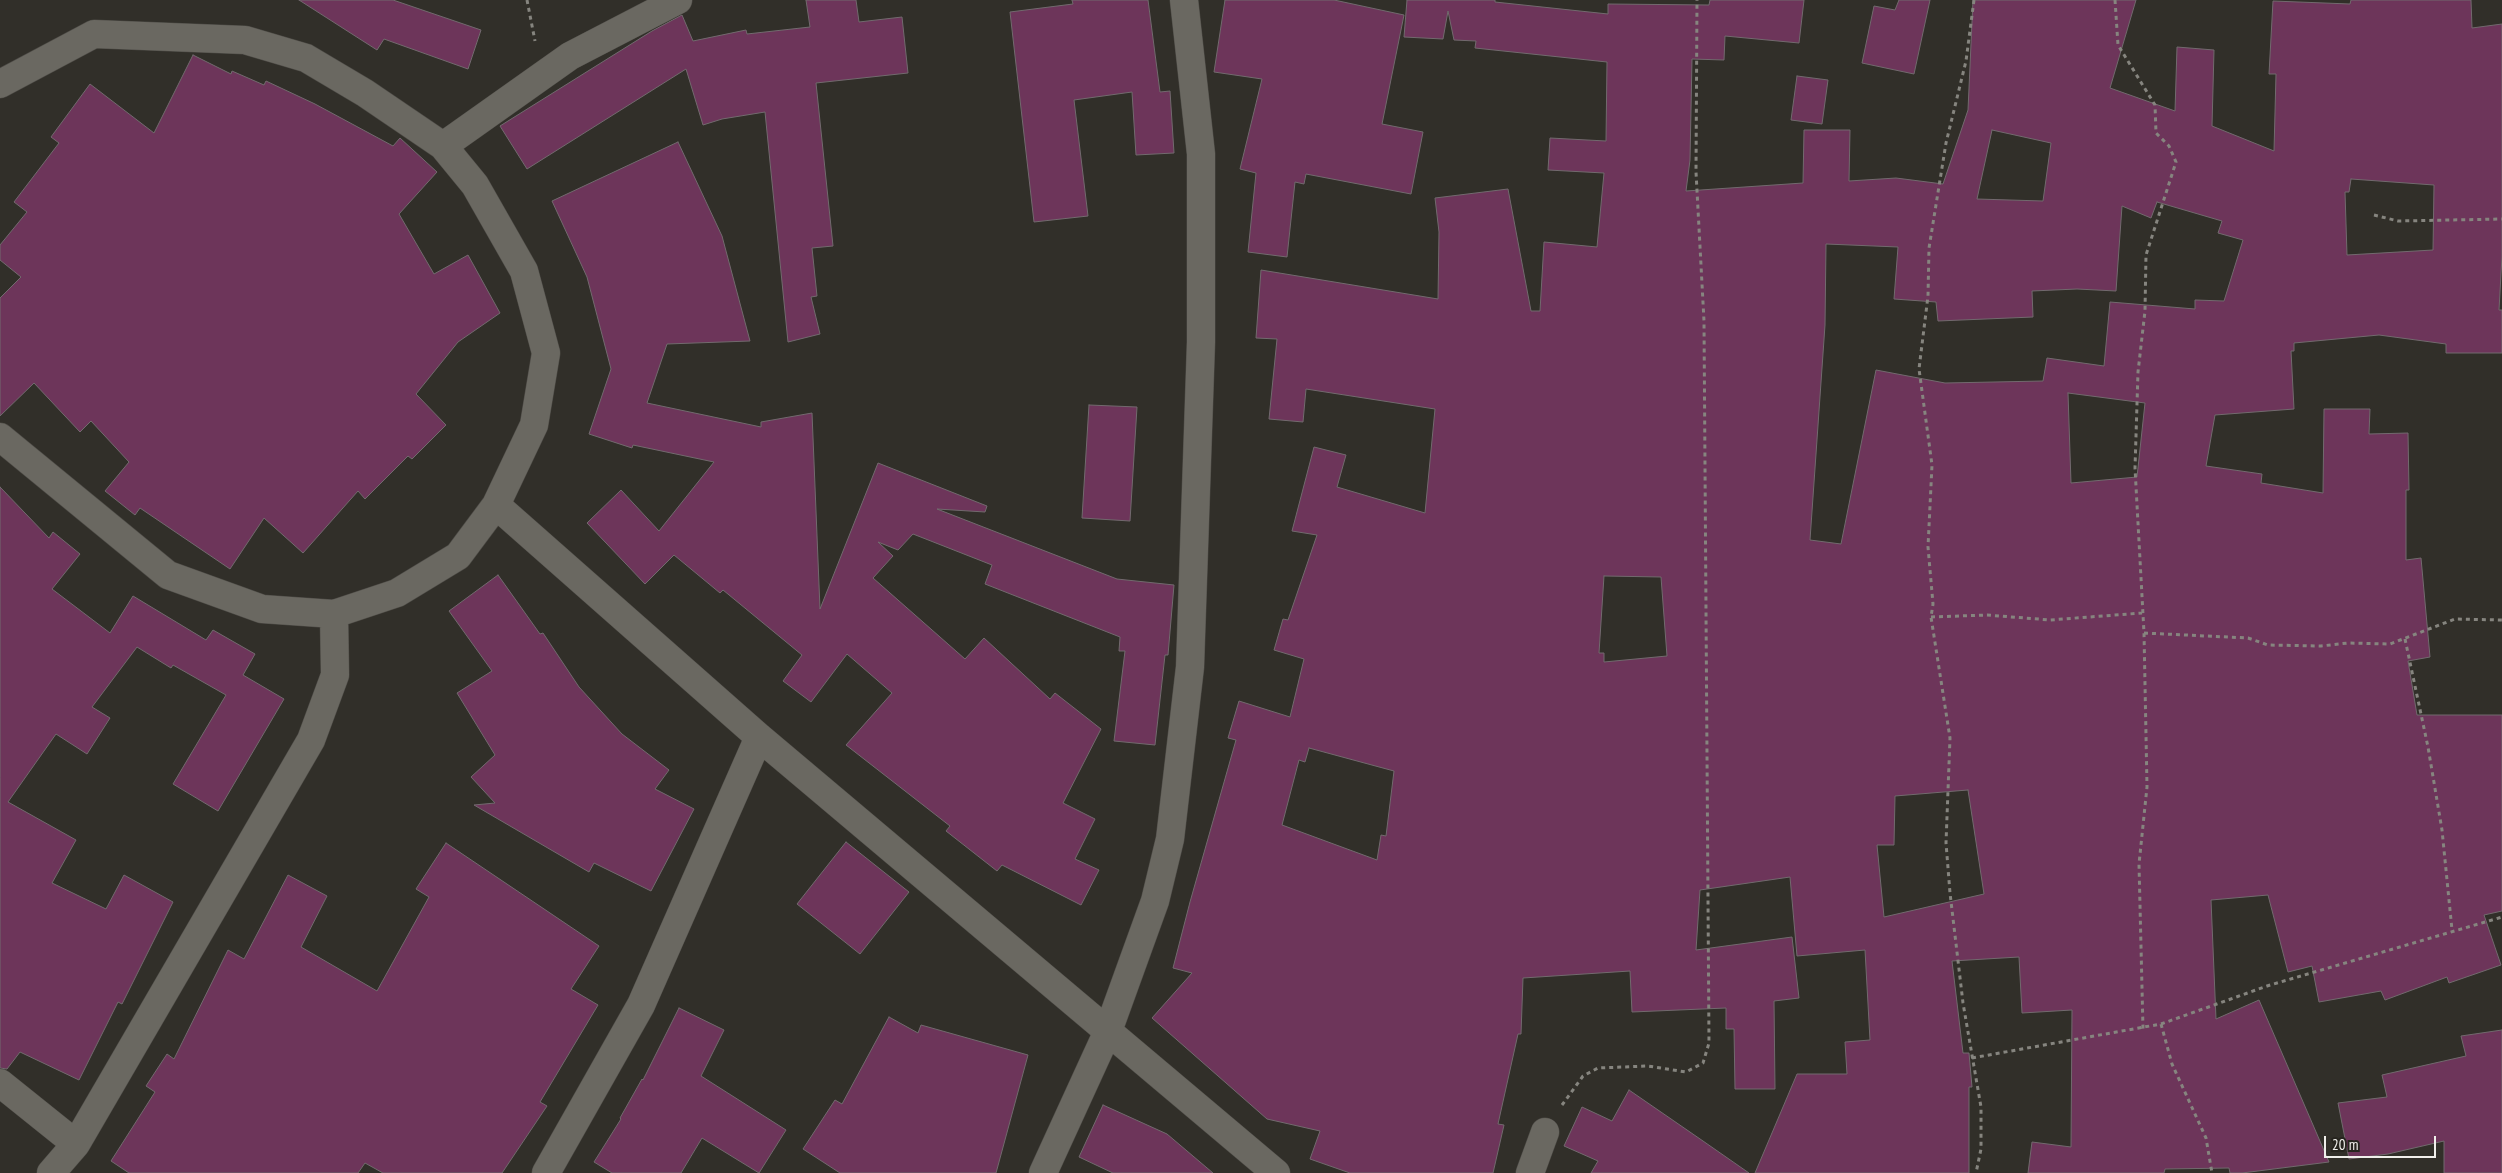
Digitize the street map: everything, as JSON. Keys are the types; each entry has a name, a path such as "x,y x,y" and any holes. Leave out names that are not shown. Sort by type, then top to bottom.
{"street":[{"path":"443,146 570,56 678,0"},
{"path":"1043,1173 1108,1031 1155,901 1170,839 1190,667 1201,342 1202,154 1184,0"},
{"path":"0,84 94,34 245,40 306,58 365,93 443,146 474,185 524,271 546,354 534,425 496,505 458,556 397,593 334,614 262,609 168,575 0,437"},
{"path":"496,505 759,737 1276,1173"},
{"path":"51,1173 76,1144 311,740 334,675 334,614"},
{"path":"546,1173 641,1005 759,737"},
{"path":"0,1083 76,1144"},
{"path":"1530,1173 1545,1132"}],"path":[{"path":"1545,1132 1570,1092 1583,1076 1598,1068 1648,1066 1686,1072 1703,1063 1709,1043 1704,322 1696,172 1697,0"},
{"path":"1974,0 1966,60 1946,143 1928,248 1928,296 1919,369 1932,465 1928,547 1934,604 1931,617 1950,738 1946,843 1961,985 1981,1107 1981,1149 1976,1173"},
{"path":"2115,0 2118,45 2155,105 2156,133 2169,146 2176,162 2146,255 2145,311 2138,372 2135,468 2144,634 2147,787 2139,864 2143,1029"},
{"path":"2374,215 2398,221 2502,219"},
{"path":"1931,617 1987,614 2050,620 2142,613"},
{"path":"2144,634 2248,638 2268,645 2390,644 2455,619 2502,620"},
{"path":"2405,639 2428,748 2442,830 2452,930"},
{"path":"1972,1058 2073,1038 2143,1029 2267,986 2436,938 2452,930 2502,917"},
{"path":"2161,1024 2172,1064 2206,1138 2212,1173"}],"building":[{"path":"299,0 393,0 481,30 468,69 384,39 377,50"},
{"path":"806,0 856,0 859,22 902,17 908,73 816,83 833,246 812,248 817,296 811,297 820,334 788,342 765,112 722,119 703,125 686,69 527,169 500,126 652,31 682,15 693,41 746,30 747,34 810,27"},
{"path":"1072,0 1148,0 1160,92 1170,91 1174,153 1136,155 1132,92 1074,100 1088,216 1034,222 1010,12 1073,4"},
{"path":"1225,0 1334,0 1404,15 1382,124 1423,132 1411,194 1306,174 1304,184 1295,182 1287,257 1248,252 1256,173 1240,169 1262,79 1214,72"},
{"path":"1407,0 1495,0 1495,2 1608,14 1608,4 1709,5 1710,0 1804,0 1799,43 1725,36 1724,60 1692,59 1690,160 1686,191 1803,183 1804,130 1850,130 1849,181 1896,178 1943,184 1968,110 1973,0 2136,0 2110,88 2175,111 2177,47 2214,50 2212,126 2274,151 2276,74 2269,74 2273,1 2350,4 2351,0 2471,0 2472,28 2502,24 2502,256 2499,310 2502,310 2502,353 2446,353 2446,344 2379,335 2294,343 2294,351 2291,351 2294,409 2215,415 2206,466 2262,474 2261,483 2323,493 2324,409 2370,409 2369,434 2408,433 2409,490 2406,490 2406,560 2421,558 2430,657 2408,661 2417,715 2502,715 2502,911 2484,915 2501,965 2449,983 2447,977 2385,1000 2381,991 2319,1002 2312,966 2288,972 2268,895 2211,900 2216,1019 2259,1000 2329,1162 2242,1173 2230,1173 2229,1168 2165,1169 2164,1173 2028,1173 2032,1142 2071,1147 2072,1010 2022,1013 2019,957 1952,961 1963,1053 1969,1053 1972,1087 1969,1087 1969,1173 1755,1173 1797,1074 1847,1074 1845,1042 1870,1040 1865,950 1797,956 1790,877 1700,890 1696,950 1792,937 1799,998 1774,1001 1775,1089 1735,1089 1734,1029 1726,1029 1726,1008 1632,1012 1630,971 1523,978 1521,1034 1518,1034 1498,1124 1504,1125 1493,1173 1350,1173 1310,1159 1320,1131 1267,1119 1152,1018 1192,973 1173,968 1236,740 1228,738 1239,701 1290,717 1304,659 1274,650 1283,619 1288,620 1317,535 1292,531 1314,447 1346,455 1337,487 1425,513 1435,409 1306,389 1303,422 1269,419 1277,339 1256,338 1261,270 1438,299 1439,232 1435,198 1508,189 1531,311 1540,311 1544,242 1597,247 1604,173 1548,170 1550,138 1606,141 1607,62 1475,48 1476,41 1454,40 1448,11 1443,39 1404,37","holes":["1992,130 2051,143 2043,201 1977,199","2351,179 2434,185 2433,250 2347,255 2345,192 2349,192","2157,202 2222,221 2218,233 2243,240 2224,301 2195,300 2195,309 2110,302 2104,366 2047,358 2043,381 1945,383 1876,370 1841,544 1810,540 1825,325 1826,244 1898,247 1894,299 1936,302 1938,321 2033,317 2032,291 2077,289 2116,291 2122,206 2151,218","2068,393 2145,403 2137,477 2071,483","1604,576 1661,577 1667,656 1604,662 1604,653 1599,653","1309,748 1394,771 1386,836 1381,835 1377,860 1282,825 1299,760 1305,762","1968,790 1984,894 1884,917 1877,845 1894,845 1895,796"]},
{"path":"1899,0 1930,0 1914,74 1862,63 1874,6 1895,10"},
{"path":"193,55 231,74 232,71 264,85 266,81 315,104 393,146 400,138 437,172 399,214 434,274 468,255 500,313 458,342 416,394 446,425 412,459 408,456 365,499 358,491 303,553 264,518 230,569 140,508 135,515 105,491 129,462 91,421 80,432 34,383 0,416 0,298 21,277 0,260 0,245 27,212 14,202 59,143 51,137 90,84 154,133"},
{"path":"1797,76 1828,80 1822,124 1791,120"},
{"path":"678,142 722,236 750,341 667,344 647,403 761,427 761,422 812,413 820,609 878,463 987,506 985,512 937,509 1117,579 1174,585 1168,655 1165,655 1155,745 1114,741 1125,651 1119,651 1120,637 985,584 992,565 913,534 898,550 878,542 893,556 873,578 965,659 984,638 1050,699 1055,693 1101,729 1063,803 1095,819 1075,859 1099,870 1081,905 1002,865 997,871 946,831 950,826 846,745 892,693 847,654 811,702 783,681 802,655 723,590 720,593 674,555 645,584 587,523 621,490 659,531 714,462 633,445 632,448 589,434 611,369 587,277 552,201"},
{"path":"1089,405 1137,407 1130,521 1082,518"},
{"path":"0,487 49,538 53,532 80,554 52,589 110,633 133,596 206,640 213,630 255,654 243,675 284,699 218,811 173,784 226,695 173,665 171,668 137,647 92,707 110,718 87,754 56,734 8,802 76,840 52,883 106,909 124,875 173,902 122,1004 118,1002 79,1080 20,1052 7,1069 0,1068"},
{"path":"498,575 540,634 543,633 579,687 622,734 669,770 655,789 694,809 651,891 594,863 589,872 474,805 495,803 471,777 495,755 457,693 492,671 449,611"},
{"path":"846,842 909,892 860,954 797,904"},
{"path":"446,843 599,946 571,989 598,1005 540,1102 547,1106 502,1173 383,1173 365,1163 358,1173 129,1173 111,1161 155,1092 146,1086 167,1054 174,1059 228,950 244,959 288,875 327,896 301,947 377,991 429,897 416,889"},
{"path":"679,1008 724,1030 701,1076 786,1130 759,1173 702,1138 681,1173 612,1173 594,1162 643,1080"},
{"path":"889,1017 918,1033 921,1025 1028,1055 996,1173 840,1173 803,1149 835,1100 842,1104"},
{"path":"2502,1030 2502,1173 2444,1173 2444,1141 2388,1154 2349,1159 2338,1103 2387,1097 2382,1075 2466,1056 2461,1036"},
{"path":"1629,1090 1749,1173 1591,1173 1598,1161 1564,1146 1582,1107 1612,1121"},
{"path":"1103,1105 1167,1134 1213,1173 1113,1173 1079,1157"}]}
